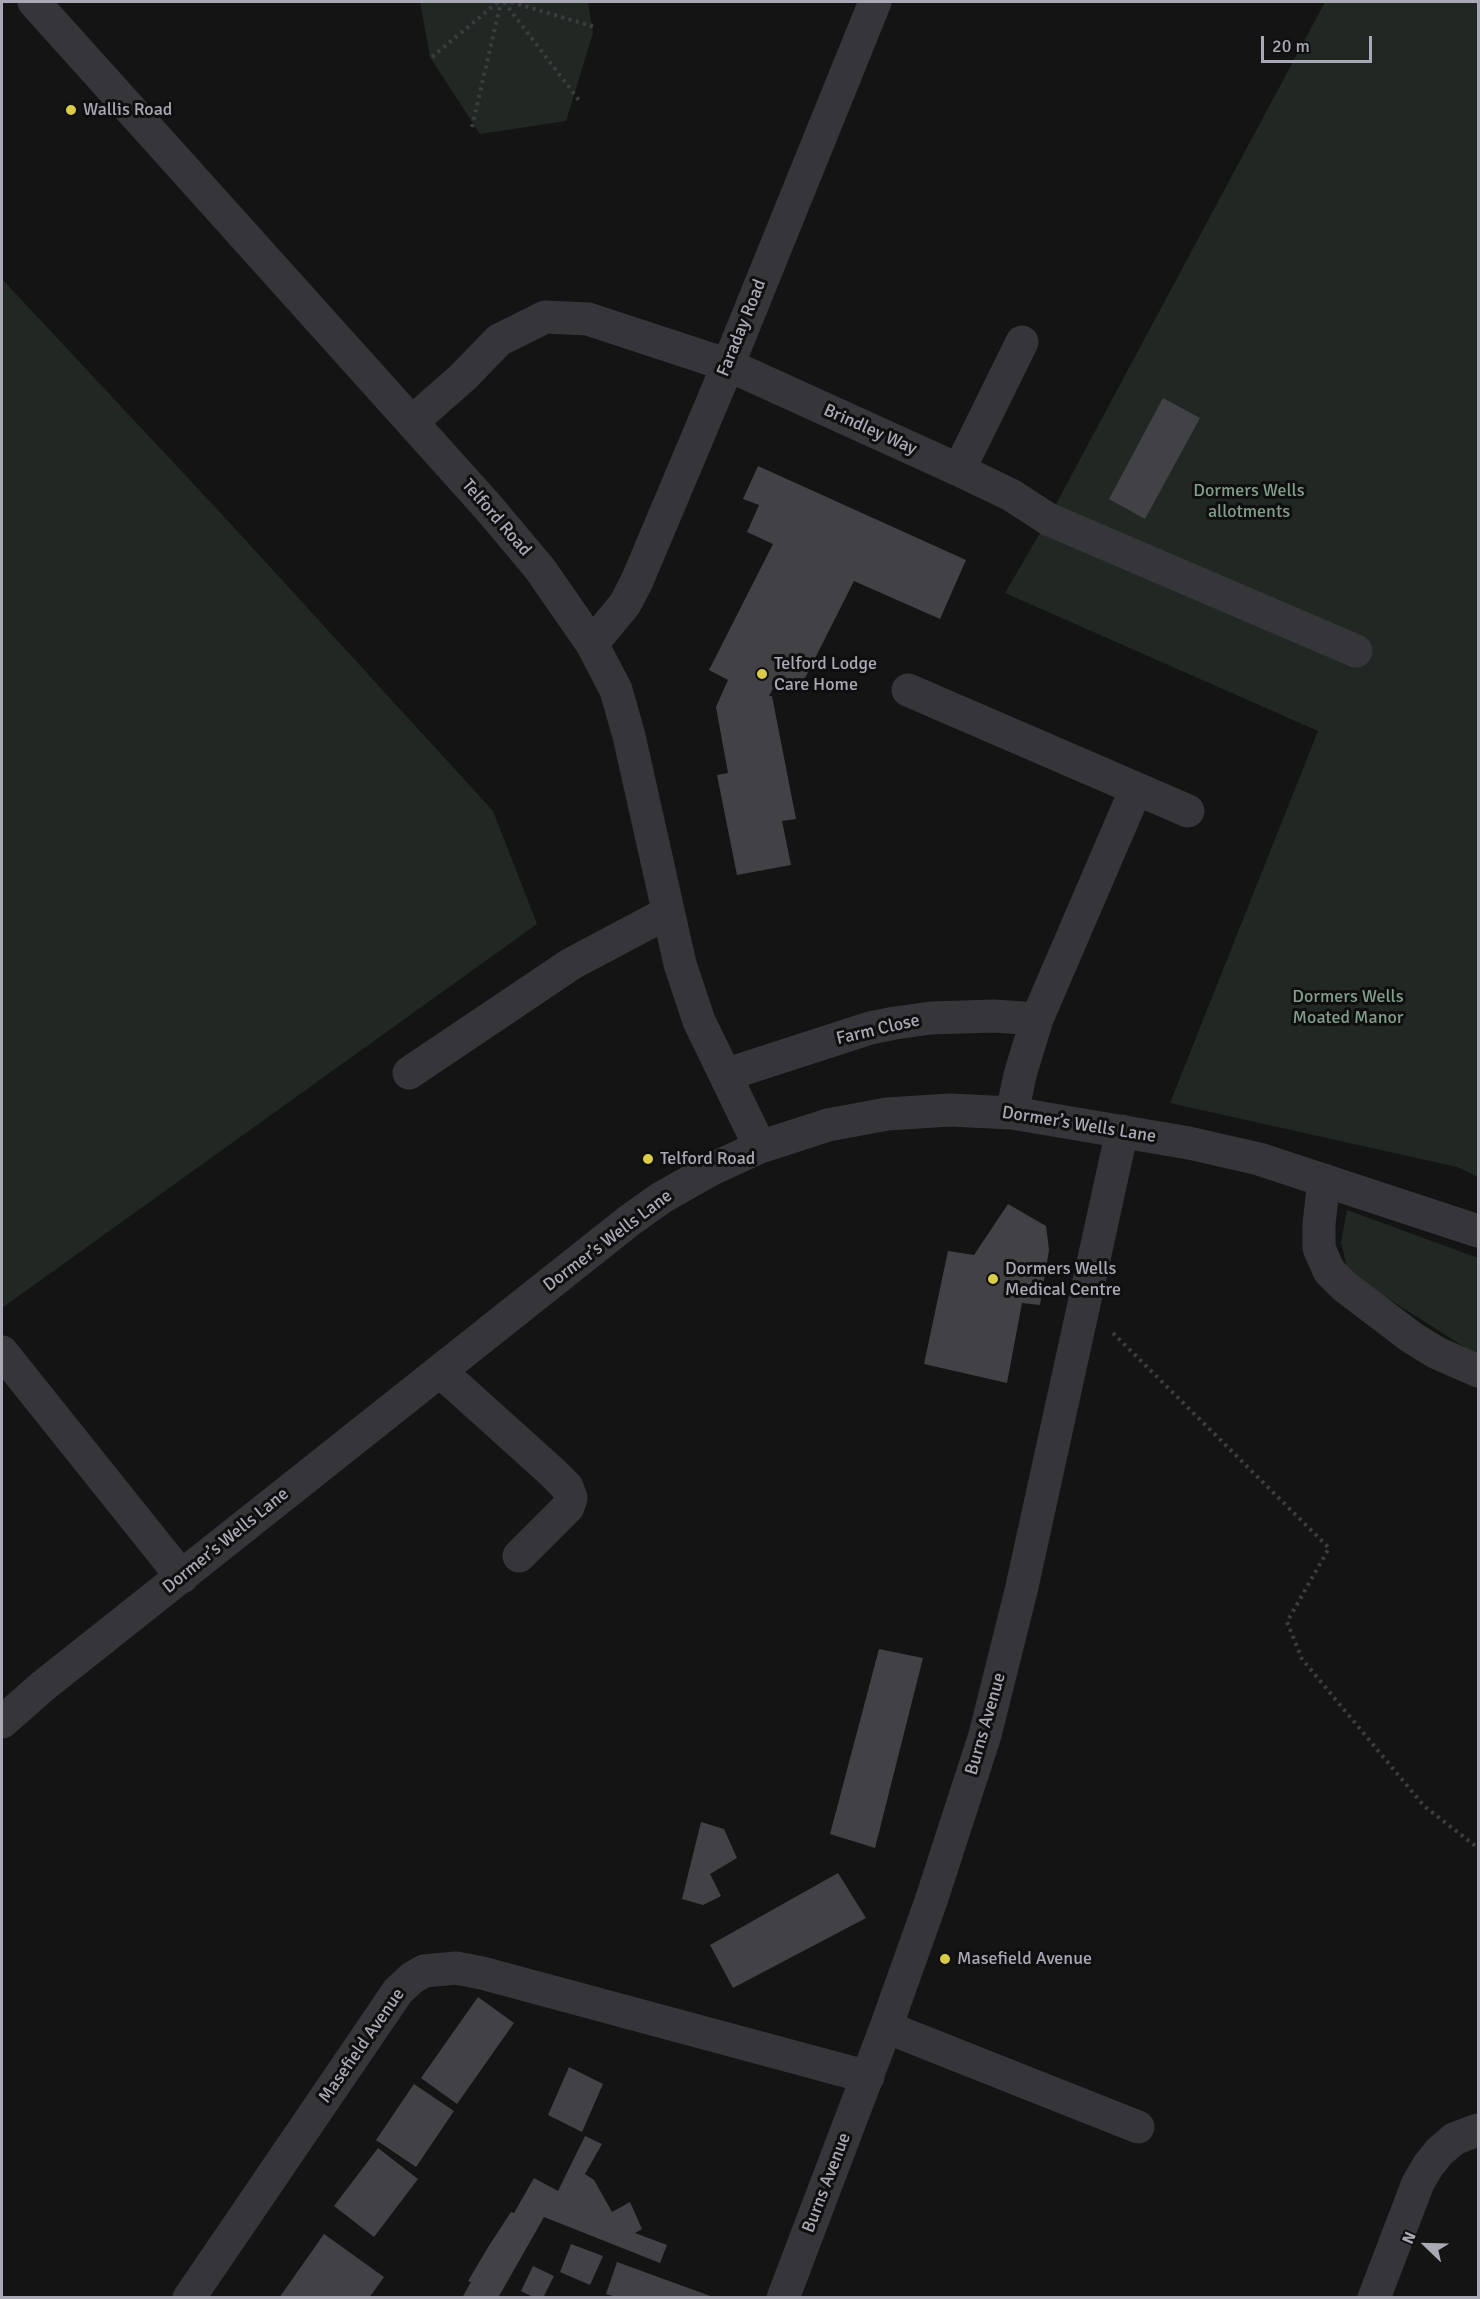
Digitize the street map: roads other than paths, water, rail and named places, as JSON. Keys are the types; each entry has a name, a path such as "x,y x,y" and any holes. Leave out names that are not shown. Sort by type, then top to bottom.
{"street":[{"name":"Telford Road","path":"34,2 412,422 540,569 592,644 616,690 629,736 667,913 680,964 699,1021 760,1147"},
{"name":"Faraday Road","path":"592,644 625,604 637,581 728,365 875,2"},
{"name":"Brindley Way","path":"412,422 463,377 500,340 545,317 588,319 728,365 1011,495 1048,519 1356,651"},
{"path":"959,470 1022,342"},
{"path":"908,690 1188,811"},
{"path":"1012,1113 1020,1075 1037,1019 1137,789"},
{"path":"410,1073 571,964 667,913"},
{"name":"Farm Close","path":"725,1075 870,1028 895,1023 931,1018 994,1016 1037,1019"},
{"name":"Dormer’s Wells Lane","path":"2,1722 43,1686 630,1220 661,1198 760,1147 828,1125 887,1114 950,1110 1012,1113 1122,1131 1259,1159 1479,1231"},
{"name":"Burns Avenue","path":"783,2298 886,2027 931,1901 985,1735 1021,1591 1122,1131"},
{"path":"1324,1179 1319,1248 1329,1272 1411,1337 1437,1353 1479,1371"},
{"path":"2,1352 182,1577"},
{"path":"441,1372 567,1487 571,1498 568,1507 519,1556"},
{"name":"Masefield Avenue","path":"189,2298 398,1991 424,1971 456,1968 482,1973 867,2078"},
{"path":"886,2027 1138,2127"},
{"path":"1374,2298 1418,2183 1439,2152 1454,2139 1479,2130"}],"place":[{"name":"Wallis Road","path":"71,110"},
{"name":"Telford Lodge Care Home","path":"762,674"},
{"name":"Telford Road","path":"648,1159"},
{"name":"Dormers Wells Medical Centre","path":"993,1279"},
{"name":"Masefield Avenue","path":"945,1959"}],"park label":[{"name":"Dormers Wells allotments","path":"1249,501"},
{"name":"Dormers Wells Moated Manor","path":"1348,1007"}]}
